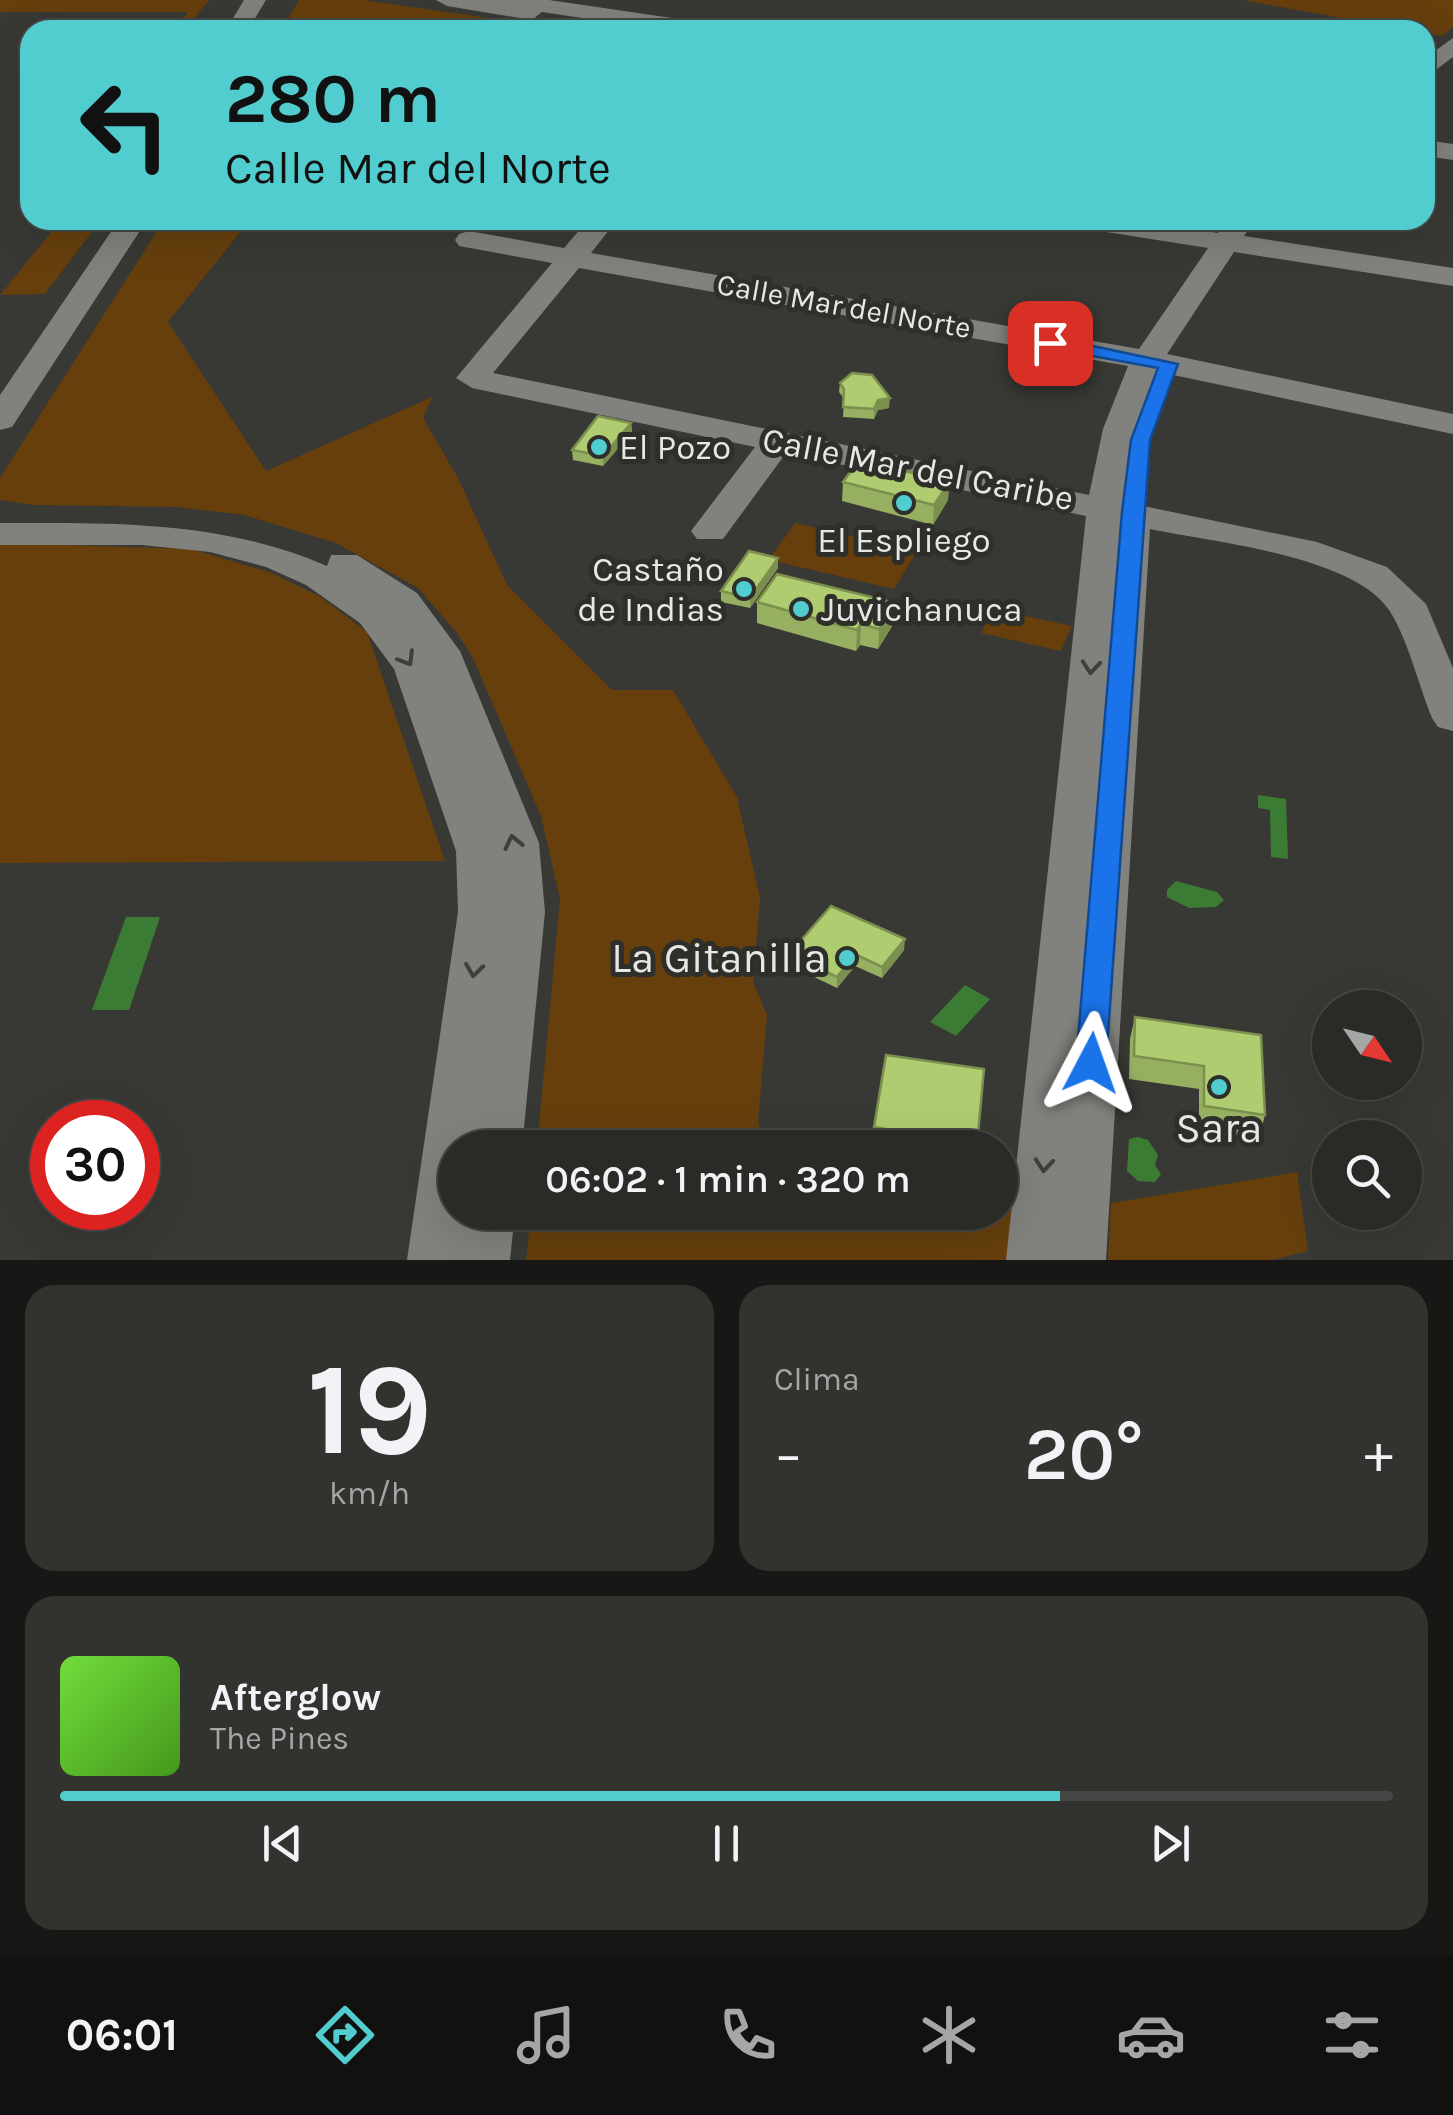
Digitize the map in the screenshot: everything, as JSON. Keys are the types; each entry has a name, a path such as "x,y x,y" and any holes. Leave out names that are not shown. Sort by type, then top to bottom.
{"street":[{"path":"447,0 578,20"},
{"path":"506,0 639,20"},
{"path":"0,376 103,230"},
{"path":"0,420 126,230"},
{"path":"572,257 594,230"},
{"path":"1216,230 1243,232 1453,277"},
{"path":"1077,1260 1119,510 1120,429 1158,362 1243,232"},
{"name":"Calle Mar del Norte","path":"469,240 1158,362 1453,424"},
{"name":"Calle Mar del Caribe","path":"572,257 472,378 1317,553 1373,575 1406,604 1453,718"},
{"path":"710,531 777,441"},
{"path":"1035,1260 1119,510"},
{"path":"0,516 156,518 226,525 261,534 296,544 371,578 403,601 427,630 446,660 516,843 521,912 496,1130"},
{"path":"0,534 142,534 212,541 280,559 320,577 374,614 414,668 478,851 482,912 436,1260"},
{"path":"480,1260 484,1230"}],"shaded area":[{"path":"0,0 209,0 192,20 182,20 188,12 0,12"},
{"path":"299,0 363,0 502,20 288,20"},
{"path":"1242,0 1453,0 1453,27 1442,36 1435,35 1435,20 1353,20"},
{"path":"53,230 93,230 45,294 0,295"},
{"path":"158,230 242,230 168,322 266,471 432,397 423,418 458,478 507,585 612,690 673,690 737,797 760,898 753,982 767,1015 758,1121 761,1130 539,1130 560,899 541,816 473,658 418,588 336,543 244,515 177,507 33,505 0,500 0,478"},
{"path":"795,523 917,551 894,589 769,560"},
{"path":"0,543 191,549 269,572 319,596 367,632 445,861 0,863"},
{"path":"993,609 1072,626 1061,651 981,633"},
{"path":"1258,795 1286,799 1288,859 1271,857 1270,810 1258,808"},
{"path":"1176,881 1217,892 1224,900 1216,907 1189,908 1167,897 1167,890"},
{"path":"126,917 160,917 129,1010 92,1010"},
{"path":"965,985 990,999 956,1036 930,1022"},
{"path":"1129,1139 1148,1140 1158,1155 1155,1165 1161,1174 1155,1182 1138,1181 1127,1171"},
{"path":"1297,1172 1308,1251 1272,1260 1108,1260 1111,1203"},
{"path":"529,1230 1011,1230 1009,1260 526,1260"}],"building":[{"path":"852,373 872,375 890,398 878,400 874,409 843,407 844,389 840,383"},
{"path":"598,416 631,423 603,456 572,450"},
{"path":"858,461 950,481 934,505 843,482"},
{"path":"749,551 778,558 750,598 721,591"},
{"path":"777,574 896,603 879,629 861,624 857,630 757,602"},
{"name":"La Gitanilla","path":"831,906 905,939 882,967 855,954 837,977 789,954"},
{"path":"1135,1017 1261,1035 1265,1115 1204,1106 1204,1066 1134,1056"},
{"path":"886,1055 984,1069 978,1130 874,1127"}],"place":[{"name":"El Pozo","path":"599,447"},
{"name":"El Espliego","path":"904,503"},
{"name":"Castaño de Indias","path":"744,589"},
{"name":"Juvichanuca","path":"801,609"},
{"name":"La Gitanilla","path":"847,958"},
{"name":"Sara","path":"1219,1087"}],"route":[{"path":"1050,343 1169,364 1140,440 1091,1063"}]}
